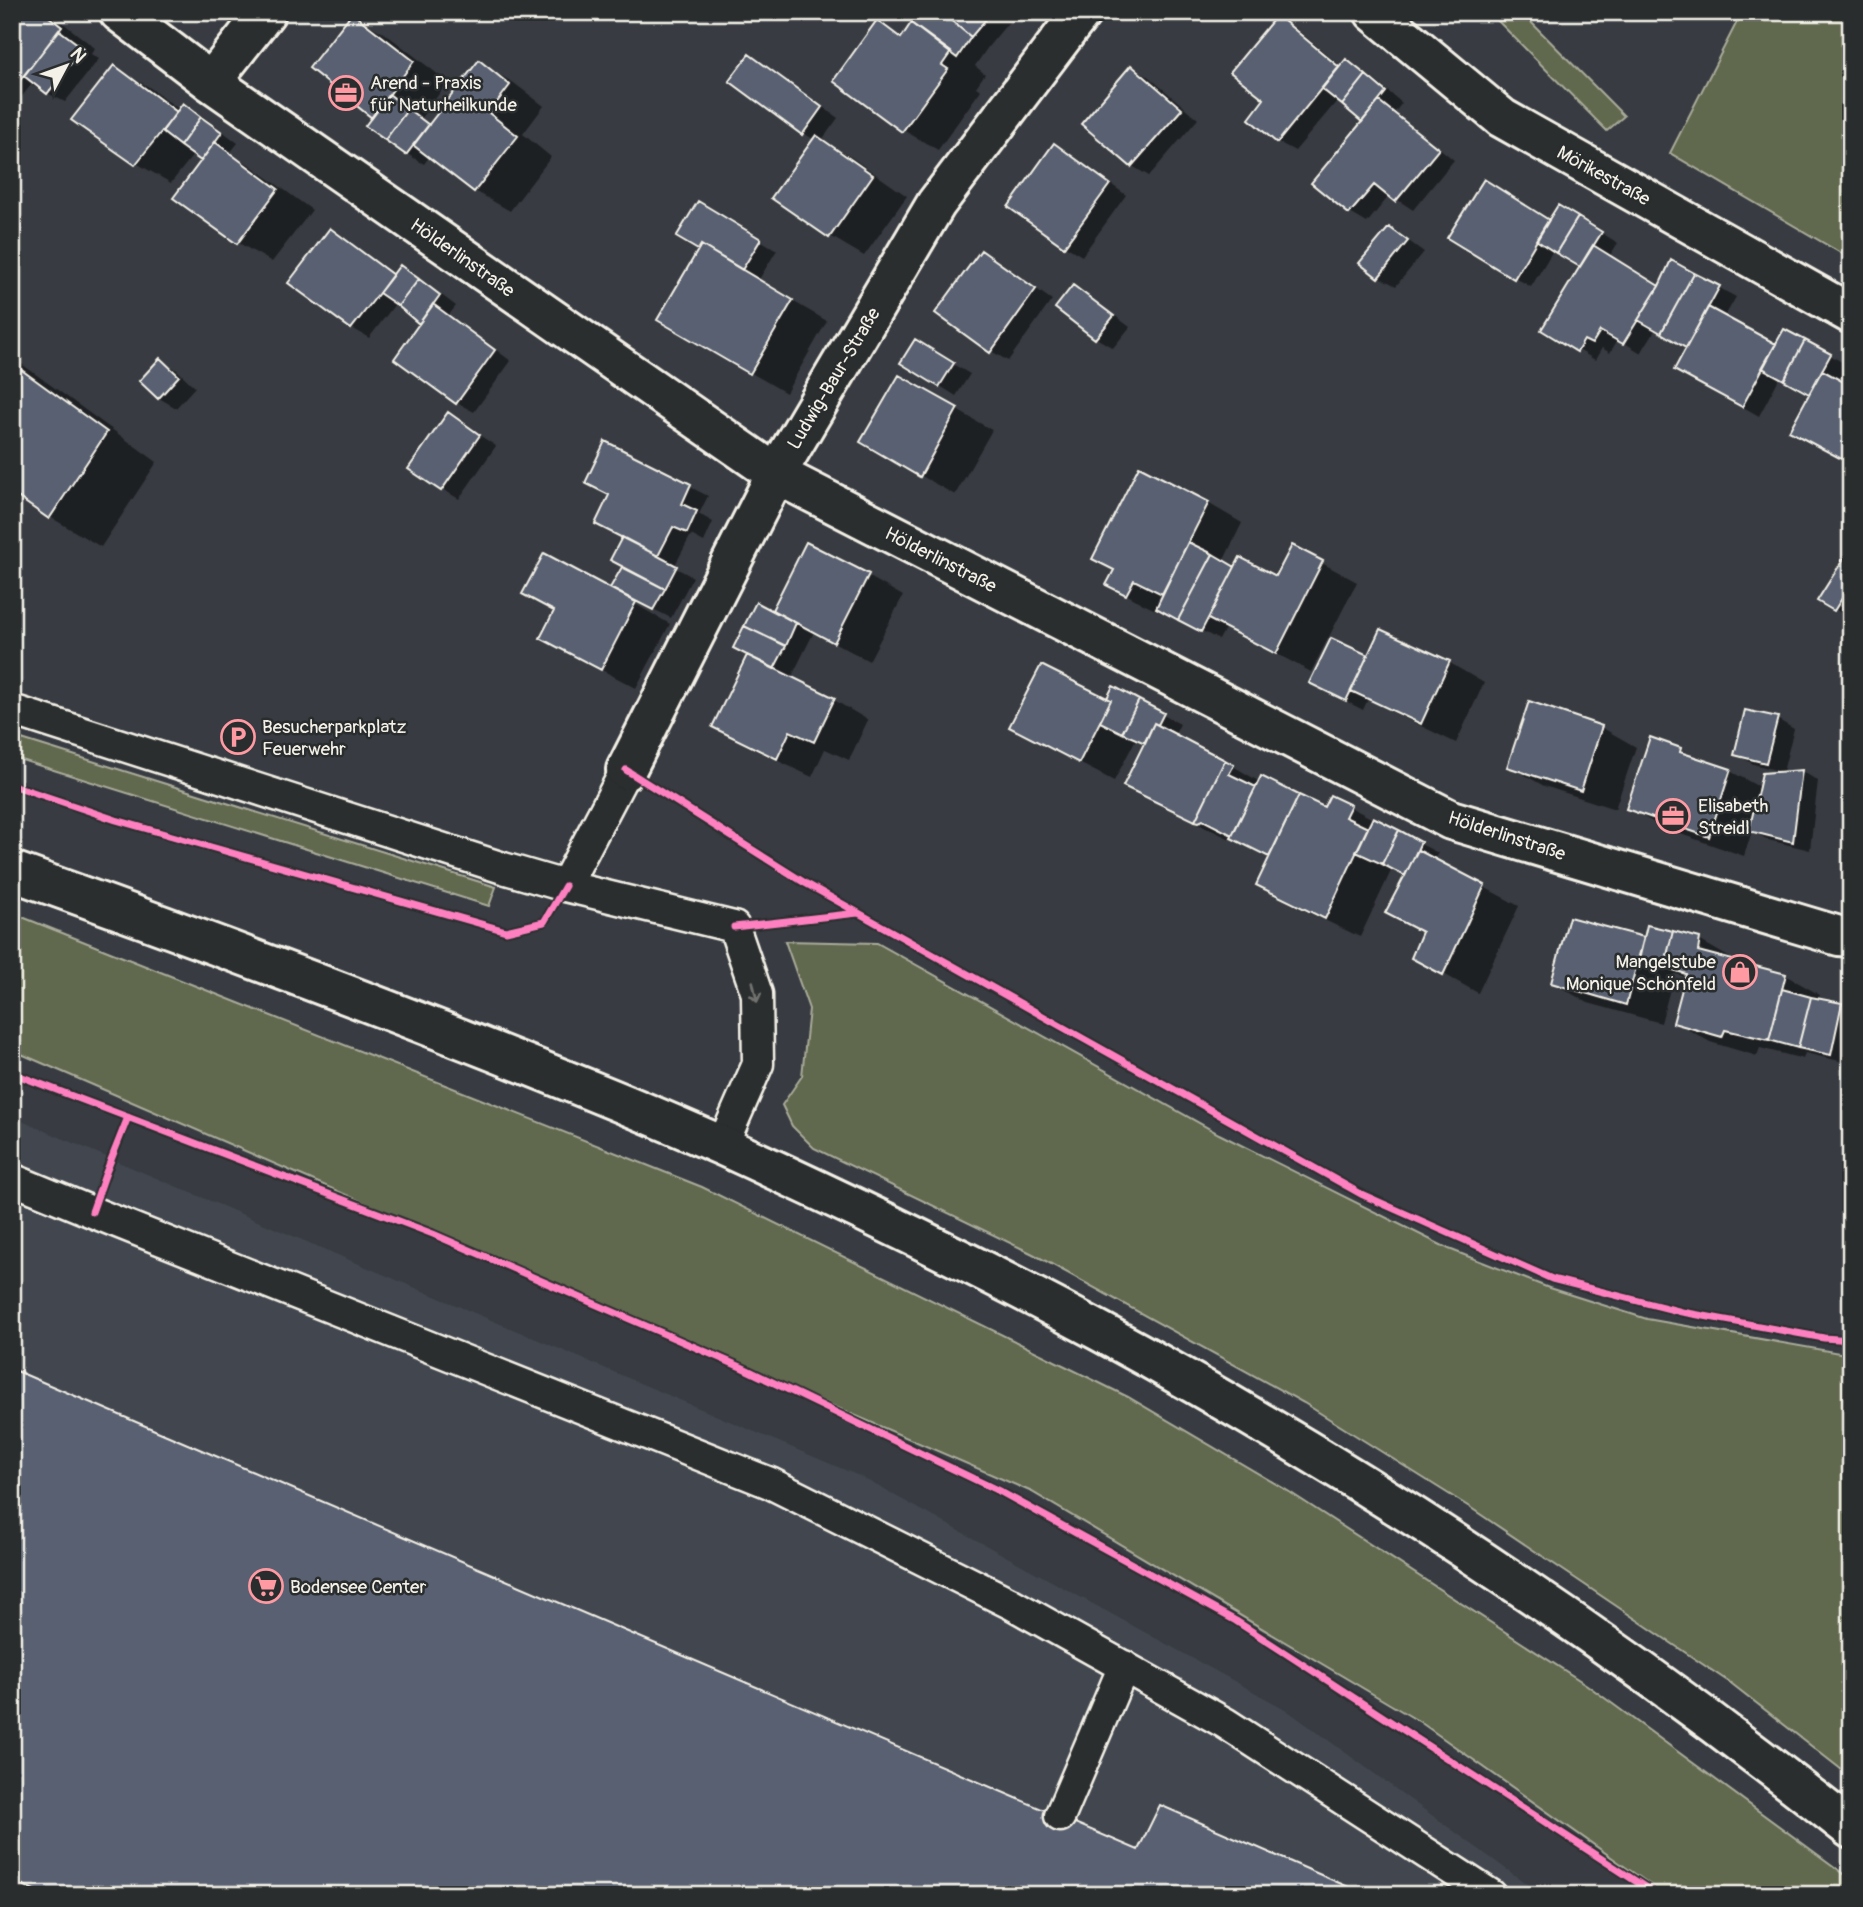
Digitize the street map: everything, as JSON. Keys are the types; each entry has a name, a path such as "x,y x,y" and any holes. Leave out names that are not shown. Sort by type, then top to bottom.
{"street":[{"name":"Hölderlinstraße","path":"119,12 211,82 776,474 1451,820 1839,936 1851,937"},
{"path":"211,82 266,12"},
{"name":"Ludwig-Baur-Straße","path":"626,770 776,474 936,204 1082,12"},
{"name":"Mörikestraße","path":"1374,12 1502,118 1851,314"},
{"path":"12,871 227,949 568,1080 722,1146 974,1265 1275,1431 1443,1535 1587,1632 1766,1762 1851,1829"}],"lane":[{"path":"12,710 503,868 734,927 757,994 758,1064 722,1146"},
{"path":"565,886 626,770"},
{"path":"12,1179 770,1483 1010,1604 1224,1723 1491,1895"},
{"path":"1060,1816 1124,1667"}],"shaded area":[{"path":"12,1117 859,1476 1285,1709 1542,1895 12,1895"}],"green space":[{"path":"1489,12 1521,12 1624,116 1607,131"},
{"path":"1742,12 1851,12 1851,259 1670,153"},
{"path":"12,736 496,887 489,906 12,757"},
{"path":"12,913 702,1187 1128,1397 1288,1491 1587,1685 1851,1879 1851,1895 1665,1895 1420,1722 1032,1492 12,1050"},
{"path":"785,941 877,943 1219,1134 1449,1249 1549,1288 1647,1319 1851,1355 1851,1777 1732,1684 1471,1508 1304,1403 1033,1254 814,1148 792,1126 782,1105 802,1076 809,1009"}],"building":[{"path":"12,12 43,12 62,27 20,80 12,74"},
{"path":"919,12 941,12 971,37 957,58 911,23"},
{"path":"941,12 992,12 971,37"},
{"path":"352,13 414,61 372,118 309,68"},
{"path":"1277,15 1339,67 1277,143 1249,119 1264,99 1230,72"},
{"path":"877,20 901,38 911,23 951,52 942,65 948,69 902,132 833,81"},
{"path":"59,30 83,48 47,94 24,76"},
{"path":"749,54 822,107 802,135 729,81"},
{"path":"1346,59 1366,75 1342,105 1322,89"},
{"path":"479,60 510,85 489,113 518,136 474,192 413,145"},
{"path":"114,65 177,112 135,165 71,120"},
{"path":"1131,65 1182,109 1131,167 1081,124"},
{"path":"1366,75 1386,92 1362,122 1342,105"},
{"path":"389,94 408,109 385,140 365,126"},
{"path":"1379,101 1439,149 1395,202 1374,185 1349,214 1311,183"},
{"path":"183,103 201,117 180,146 162,132"},
{"path":"408,109 429,125 406,155 385,140"},
{"path":"201,117 222,132 201,161 180,146"},
{"path":"816,135 873,175 829,238 771,198"},
{"path":"215,142 278,189 237,244 173,198"},
{"path":"1054,143 1110,184 1064,247 1008,207"},
{"path":"1484,179 1549,220 1514,279 1447,238"},
{"path":"698,201 761,239 742,270 701,245 698,250 676,237"},
{"path":"1558,205 1578,217 1556,253 1536,240"},
{"path":"1578,217 1602,232 1580,267 1556,253"},
{"path":"1389,227 1408,241 1378,278 1359,263"},
{"path":"330,228 393,275 351,329 288,283"},
{"path":"701,245 793,300 750,374 657,320"},
{"path":"1593,245 1659,286 1623,344 1600,331 1592,344 1584,340 1577,352 1541,330"},
{"path":"981,250 1036,289 990,353 935,313"},
{"path":"1671,260 1694,273 1661,333 1638,320"},
{"path":"400,265 419,279 398,306 379,293"},
{"path":"1694,273 1720,286 1686,348 1661,333"},
{"path":"419,279 440,295 419,324 398,306"},
{"path":"1073,285 1114,316 1095,339 1055,308"},
{"path":"433,304 495,350 456,404 394,359"},
{"path":"1708,307 1776,344 1742,407 1674,370"},
{"path":"1784,329 1805,340 1784,380 1762,368"},
{"path":"915,339 954,363 939,387 900,363"},
{"path":"1805,340 1831,354 1809,394 1784,380"},
{"path":"160,358 179,376 158,399 139,381"},
{"path":"12,363 107,432 49,519 12,493"},
{"path":"1822,370 1851,386 1851,464 1789,431"},
{"path":"899,375 958,408 920,477 860,442"},
{"path":"448,412 480,435 441,491 408,469"},
{"path":"605,441 691,484 682,504 697,511 687,533 673,527 658,556 595,524 609,495 585,483"},
{"path":"1139,466 1209,502 1162,594 1134,580 1126,595 1106,585 1114,570 1092,559"},
{"path":"622,537 677,566 665,589 610,560"},
{"path":"806,542 869,574 834,643 772,610"},
{"path":"1188,542 1213,554 1178,620 1156,608"},
{"path":"1292,545 1323,561 1276,654 1208,619 1240,557 1276,576"},
{"path":"1851,547 1851,584 1834,611 1817,601"},
{"path":"544,553 636,602 601,670 540,638 554,611 522,594"},
{"path":"1213,554 1235,567 1201,632 1178,620"},
{"path":"622,567 665,589 653,610 610,588"},
{"path":"756,602 796,623 786,646 744,626"},
{"path":"744,626 786,646 774,669 733,648"},
{"path":"1380,629 1450,661 1421,724 1351,691"},
{"path":"1331,638 1368,655 1346,701 1309,683"},
{"path":"747,655 835,698 814,742 790,731 777,759 712,727"},
{"path":"1041,665 1111,700 1079,763 1009,727"},
{"path":"1113,686 1139,700 1122,733 1100,722 1111,700 1107,698"},
{"path":"1139,700 1164,713 1158,725 1154,723 1145,743 1122,733"},
{"path":"1529,701 1602,726 1581,791 1507,767"},
{"path":"1745,710 1778,717 1766,763 1734,755"},
{"path":"1154,723 1225,760 1195,821 1123,786"},
{"path":"1650,737 1681,748 1680,752 1731,769 1709,837 1626,809"},
{"path":"1225,760 1234,765 1229,774 1256,787 1232,835 1203,820 1195,821"},
{"path":"1802,770 1793,842 1749,831 1762,773"},
{"path":"1261,776 1299,795 1269,857 1231,838"},
{"path":"1299,795 1324,807 1330,795 1351,805 1345,817 1368,828 1325,919 1256,885"},
{"path":"1373,817 1399,830 1382,864 1356,852"},
{"path":"1399,830 1421,842 1405,876 1382,864"},
{"path":"1418,850 1485,885 1443,975 1411,958 1422,932 1385,913"},
{"path":"1569,917 1644,937 1626,1005 1551,983"},
{"path":"1647,925 1673,931 1664,967 1639,960"},
{"path":"1673,931 1700,938 1698,951 1786,974 1769,1040 1725,1030 1722,1037 1673,1023 1686,974 1664,967"},
{"path":"1782,989 1811,997 1798,1048 1769,1040"},
{"path":"1811,997 1842,1003 1831,1055 1798,1048"},
{"name":"Bodensee Center","path":"12,1369 1138,1850 1160,1805 1367,1895 45,1895 12,1880"}],"cycle path":[{"path":"626,770 805,883 1361,1194 1552,1279 1682,1312 1824,1338 1851,1340"},
{"path":"12,785 116,820 506,931 544,922 565,886"},
{"path":"734,927 858,913"},
{"path":"12,1073 433,1234 741,1367 1001,1492 1236,1621 1657,1895"},
{"path":"92,1212 128,1117"}],"place":[{"name":"Arend - Praxis für Naturheilkunde","path":"346,93"},
{"name":"Besucherparkplatz Feuerwehr","path":"238,737"},
{"name":"Elisabeth Streidl","path":"1673,816"},
{"name":"Mangelstube Monique Schönfeld","path":"1740,972"},
{"name":"Bodensee Center","path":"266,1586"}]}
